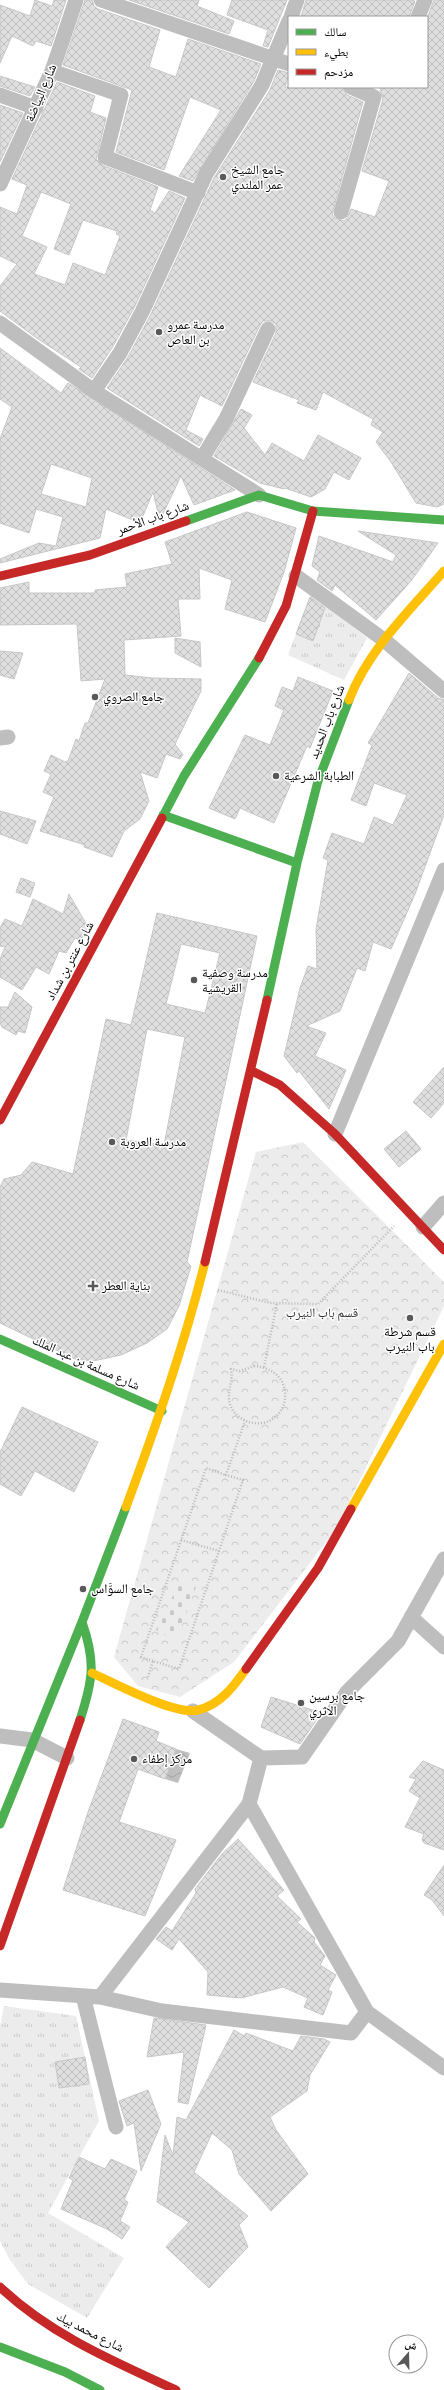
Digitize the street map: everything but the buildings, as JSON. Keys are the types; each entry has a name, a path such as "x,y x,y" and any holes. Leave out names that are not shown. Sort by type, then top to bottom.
{"main road":[{"path":"260,495 313,511 444,520"},
{"name":"شارع باب الأحمر","path":"0,576 90,555 260,495"},
{"name":"شارع عنتر بن شداد","path":"0,1120 184,776 268,644 286,606 296,576 313,511"},
{"name":"شارع باب الحديد","path":"0,1824 32,1740 82,1622 162,1412 202,1284 252,1070 297,863 318,781 353,689 384,640 444,571"},
{"path":"163,815 297,863"},
{"path":"252,1070 280,1085 334,1134 444,1250"},
{"name":"شارع مسلمة بن عبد الملك","path":"0,1339 162,1412"},
{"path":"92,1674 175,1707 193,1711 213,1704 230,1690 318,1568 444,1344"},
{"path":"0,1946 67,1758 90,1688 92,1674 91,1647 82,1622"},
{"name":"شارع محمد بيك","path":"0,2287 29,2314 63,2334 176,2390"},
{"path":"0,2347 65,2372 100,2390"}],"street":[{"name":"شارع البياضة","path":"0,184 52,71 76,0"},
{"path":"101,0 288,64"},
{"path":"291,16 297,0"},
{"path":"418,16 425,0"},
{"path":"94,391 120,353 142,312 206,174 230,133 262,85 275,59 288,24"},
{"path":"52,71 121,95 105,157 198,193"},
{"path":"341,212 374,96 373,91 356,88"},
{"path":"0,95 36,108"},
{"path":"0,323 94,391 260,495"},
{"path":"203,458 226,419 268,329"},
{"path":"296,576 384,640 444,691"},
{"path":"334,1134 444,870"},
{"path":"423,1227 444,1203"},
{"path":"193,1711 261,1758 302,1757 347,1692 398,1641 444,1559"},
{"path":"411,1617 444,1647"},
{"path":"0,1736 32,1740 67,1758"},
{"path":"100,1997 248,1804 261,1758"},
{"path":"248,1804 367,2012 444,2068"},
{"path":"0,1990 100,1997 162,2010 351,2033 367,2012"},
{"path":"83,1996 116,2127"}],"path":[{"path":"202,1284 217,1290 277,1303 318,1304 409,1212"},
{"path":"264,1366 277,1303"},
{"path":"254,1366 264,1366 276,1374 285,1386 286,1397 283,1407 276,1417 267,1422 255,1424 245,1421 232,1409 228,1400 228,1390 233,1378 231,1369 240,1371 254,1366"},
{"path":"226,1475 245,1421"},
{"path":"206,1468 243,1480 179,1669 141,1657 181,1540 206,1468"},
{"path":"181,1540 219,1550"},
{"path":"142,1694 153,1662"}],"green space":[{"path":"311,594 367,638 344,680 288,655"},
{"name":"قسم باب النيرب","path":"303,1142 444,1282 444,1306 336,1529 234,1662 180,1697 138,1686 114,1657 256,1152"},
{"path":"180,1583 196,1587 176,1641 156,1630"},
{"path":"4,2006 76,2016 99,2121 48,2213 124,2258 87,2318 28,2284 10,2260 0,2241 0,2026"}],"water":[{"path":"176,1749 190,1753 178,1783 165,1779"}],"traffic: fast":[{"path":"186,521 259,495 313,511 444,520"},
{"path":"162,818 184,776 259,658"},
{"path":"267,1000 297,863 318,781 349,700"},
{"path":"163,815 297,863"},
{"path":"0,1339 162,1411"},
{"path":"0,1824 82,1622 126,1507"},
{"path":"80,1720 88,1693 91,1671 89,1649 82,1622"},
{"path":"0,2347 65,2372 100,2390"}],"traffic: slow":[{"path":"349,700 357,682 378,647 444,571"},
{"path":"126,1507 169,1386 205,1262"},
{"path":"351,1509 444,1344"},
{"path":"92,1673 145,1698 188,1711 206,1708 220,1699 237,1682 246,1669"}],"traffic: jam":[{"path":"259,658 286,606 313,511"},
{"path":"0,576 90,555 186,521"},
{"path":"0,1120 162,818"},
{"path":"205,1262 267,1000"},
{"path":"252,1071 280,1085 335,1134 444,1250"},
{"path":"246,1669 318,1568 351,1509"},
{"path":"0,1946 80,1720"},
{"path":"0,2287 20,2304 61,2333 106,2357 176,2390"}],"place":[{"name":"جامع الشيخ عمر الملندي","path":"223,177"},
{"name":"مدرسة عمرو بن العاص","path":"159,332"},
{"name":"جامع الصروي","path":"95,697"},
{"name":"الطبابة الشرعية","path":"276,776"},
{"name":"مدرسة وصفية القريشية","path":"194,980"},
{"name":"مدرسة العروبة","path":"112,1142"},
{"name":"بناية العطر","path":"93,1286"},
{"name":"قسم شرطة باب النيرب","path":"410,1318"},
{"name":"جامع السوَّاس","path":"83,1589"},
{"name":"جامع برسين الاثري","path":"301,1703"},
{"name":"مركز إطفاء","path":"134,1759"}]}
